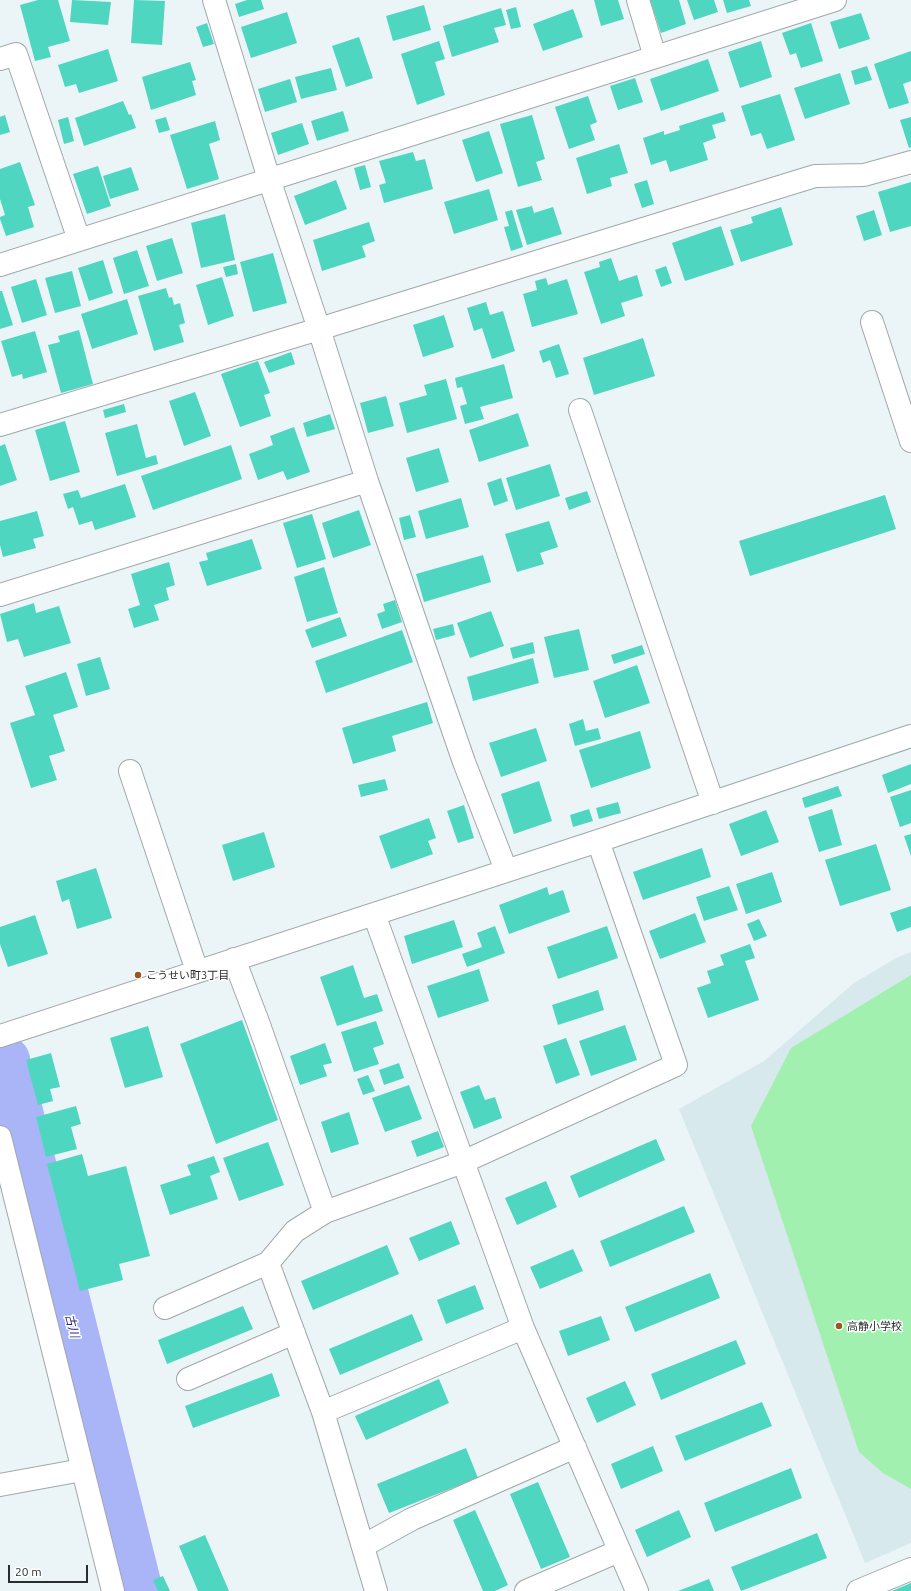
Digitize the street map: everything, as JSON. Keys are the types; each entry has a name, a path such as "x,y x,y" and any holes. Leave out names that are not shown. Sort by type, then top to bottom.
{"street":[{"path":"214,0 269,179 319,329 367,481 464,762 506,870"},
{"path":"638,0 655,57"},
{"path":"0,265 835,0"},
{"path":"0,59 16,54 79,240"},
{"path":"0,425 319,329 815,176 864,176 911,162"},
{"path":"872,322 911,441"},
{"path":"580,410 713,803"},
{"path":"0,595 367,481"},
{"path":"0,1036 598,841 911,736"},
{"path":"130,771 197,971"},
{"path":"165,1308 268,1263 295,1231 325,1212 464,1162 676,1065 598,841"},
{"path":"374,914 523,1328 637,1591"},
{"path":"234,959 258,1022 325,1212"},
{"path":"0,1137 113,1591"},
{"path":"268,1263 323,1412 376,1591"},
{"path":"323,1412 523,1328"},
{"path":"188,1380 294,1333"},
{"path":"363,1546 412,1519 575,1447"},
{"path":"0,1485 82,1470"},
{"path":"526,1591 619,1551"},
{"path":"858,1591 911,1569"}],"shaded area":[{"name":"高静小学校","path":"911,952 911,1543 865,1563 679,1109 764,1061 854,983 898,957"}],"green space":[{"name":"高静小学校","path":"911,975 911,1489 883,1473 859,1452 751,1126 791,1048"}],"building":[{"path":"38,0 58,0 70,41 48,47 51,57 35,61 20,5"},
{"path":"72,0 111,2 108,25 70,22"},
{"path":"134,0 165,1 162,45 131,43"},
{"path":"247,0 261,0 264,9 239,17 235,4"},
{"path":"594,0 618,0 624,19 601,26"},
{"path":"650,0 679,0 686,24 661,33"},
{"path":"687,0 714,0 718,12 694,20"},
{"path":"723,0 749,0 751,6 727,13"},
{"path":"424,5 431,30 393,41 386,16"},
{"path":"516,7 521,27 511,29 506,10"},
{"path":"501,8 506,25 494,28 499,42 452,57 443,26"},
{"path":"573,9 583,37 543,51 533,24"},
{"path":"287,12 297,43 251,58 241,27"},
{"path":"861,13 870,39 839,49 830,22"},
{"path":"207,23 214,44 203,47 196,27"},
{"path":"811,23 823,61 801,68 796,53 790,55 782,33"},
{"path":"359,37 373,78 346,87 332,46"},
{"path":"439,41 445,59 435,62 445,95 417,105 401,54"},
{"path":"761,41 772,77 740,88 728,52"},
{"path":"108,49 118,81 79,93 76,84 65,87 58,65"},
{"path":"911,51 911,81 903,84 909,103 889,109 874,64"},
{"path":"708,59 719,91 661,111 650,79"},
{"path":"190,62 196,80 192,81 196,95 151,110 142,77"},
{"path":"867,66 872,80 855,85 851,71"},
{"path":"331,68 337,90 301,99 295,77"},
{"path":"840,73 850,104 805,119 794,88"},
{"path":"635,78 643,102 618,110 610,86"},
{"path":"290,79 297,102 265,112 258,89"},
{"path":"780,94 795,140 767,149 761,133 751,136 741,106"},
{"path":"588,96 597,122 590,125 595,140 569,149 555,107"},
{"path":"123,101 129,115 131,114 136,128 84,146 75,118"},
{"path":"343,111 349,131 317,141 311,121"},
{"path":"723,112 726,121 712,125 716,138 703,143 708,160 670,172 666,160 651,165 643,138 664,131 664,135 680,130 679,126"},
{"path":"5,115 10,132 0,135 0,117"},
{"path":"532,115 545,159 536,162 542,180 518,187 500,124"},
{"path":"68,117 74,141 64,144 58,120"},
{"path":"166,117 170,130 159,133 155,120"},
{"path":"911,117 911,147 909,148 900,120"},
{"path":"215,121 220,140 209,144 219,179 187,189 170,135"},
{"path":"302,123 309,144 278,155 271,133"},
{"path":"489,131 503,173 476,182 462,140"},
{"path":"619,144 628,173 610,178 612,186 587,194 576,158"},
{"path":"413,152 416,161 425,159 433,189 384,203 379,185 386,183 379,161"},
{"path":"20,162 35,205 28,207 34,227 6,236 0,219 0,217 5,215 0,199 0,169"},
{"path":"365,165 371,187 360,190 354,168"},
{"path":"98,166 111,206 87,214 73,174"},
{"path":"131,167 139,190 110,199 103,176"},
{"path":"336,180 347,209 305,225 294,196"},
{"path":"647,180 654,204 642,208 634,184"},
{"path":"911,182 911,226 890,232 878,192"},
{"path":"489,189 498,220 454,234 444,202"},
{"path":"532,206 534,213 553,207 562,234 527,245 516,210"},
{"path":"781,207 793,245 741,262 730,230 753,223 751,217"},
{"path":"512,210 523,247 511,251 504,227 509,226 505,212"},
{"path":"874,210 882,235 864,241 856,216"},
{"path":"225,214 235,260 201,268 191,223"},
{"path":"369,222 375,241 362,246 366,257 322,271 313,240"},
{"path":"721,226 734,265 685,281 672,243"},
{"path":"172,238 183,273 157,281 146,246"},
{"path":"137,250 149,286 124,294 113,258"},
{"path":"273,253 287,303 253,312 240,262"},
{"path":"611,258 619,281 637,275 643,296 621,303 625,316 601,324 584,272 600,267 599,262"},
{"path":"103,260 113,293 89,301 78,268"},
{"path":"236,264 238,274 226,277 223,267"},
{"path":"666,266 672,283 661,287 655,270"},
{"path":"72,271 81,306 55,313 45,278"},
{"path":"222,277 234,316 208,325 196,285"},
{"path":"546,278 548,285 567,279 578,314 532,327 523,294 537,290 535,281"},
{"path":"36,279 47,315 22,323 11,287"},
{"path":"166,288 169,298 172,297 174,305 180,303 185,323 179,325 184,342 154,351 138,296"},
{"path":"0,291 2,291 13,325 0,329"},
{"path":"127,299 138,334 92,349 81,314"},
{"path":"486,302 490,315 503,311 515,351 492,359 482,328 474,331 467,308"},
{"path":"444,315 454,347 423,357 413,325"},
{"path":"79,330 93,384 61,393 48,345 60,342 58,336"},
{"path":"35,331 47,372 23,379 22,374 12,377 1,341"},
{"path":"643,338 655,376 594,395 583,358"},
{"path":"559,344 569,374 556,378 550,360 543,363 539,351"},
{"path":"291,352 295,364 269,373 264,362"},
{"path":"258,361 270,393 264,395 271,416 240,427 221,374"},
{"path":"504,364 513,398 480,407 484,419 465,424 460,406 467,404 462,387 457,388 455,378"},
{"path":"446,379 457,419 407,433 399,403 427,395 424,385"},
{"path":"195,392 211,436 184,446 169,401"},
{"path":"386,396 394,426 368,433 360,403"},
{"path":"124,404 126,412 105,418 103,410"},
{"path":"518,413 529,446 479,462 469,430"},
{"path":"330,414 335,429 307,437 303,423"},
{"path":"65,421 80,472 50,481 35,430"},
{"path":"137,424 146,458 156,455 158,464 117,476 105,433"},
{"path":"294,427 310,472 287,480 283,471 258,480 249,454 273,445 270,436"},
{"path":"5,444 17,480 0,486 0,446"},
{"path":"231,445 242,479 153,510 141,476"},
{"path":"439,448 449,482 416,492 406,458"},
{"path":"550,464 560,496 516,510 506,478"},
{"path":"501,478 508,501 494,506 487,483"},
{"path":"125,484 136,517 95,530 92,521 79,525 73,507 68,509 63,494 78,490 81,498"},
{"path":"587,491 591,502 569,510 565,498"},
{"path":"885,495 896,529 750,576 739,541"},
{"path":"461,498 469,527 426,539 418,511"},
{"path":"359,510 371,545 333,558 322,523"},
{"path":"37,511 44,536 33,539 36,548 3,557 0,545 0,521"},
{"path":"312,514 326,559 297,568 283,523"},
{"path":"410,515 416,537 404,540 399,518"},
{"path":"549,521 558,547 540,553 544,564 517,572 505,534"},
{"path":"252,539 262,569 207,586 199,562 208,560 206,553"},
{"path":"483,555 491,582 424,602 416,574"},
{"path":"169,562 175,585 166,588 169,600 154,605 159,620 134,628 128,609 140,605 131,574"},
{"path":"324,567 338,613 307,622 294,577"},
{"path":"395,600 402,622 382,629 377,614 385,611 383,604"},
{"path":"34,603 36,613 59,606 71,643 24,657 18,639 7,642 0,614"},
{"path":"491,611 504,646 470,658 457,623"},
{"path":"340,617 347,636 312,648 305,630"},
{"path":"453,624 455,635 436,640 433,629"},
{"path":"579,629 589,670 554,678 544,637"},
{"path":"402,630 413,662 326,693 315,661"},
{"path":"533,642 535,653 513,659 510,648"},
{"path":"642,645 645,654 614,664 611,655"},
{"path":"100,657 110,689 86,696 77,664"},
{"path":"533,658 539,683 473,701 467,677"},
{"path":"637,665 650,703 605,718 593,681"},
{"path":"66,672 78,707 53,715 65,751 49,756 57,780 31,788 10,723 35,715 25,686"},
{"path":"427,702 433,723 392,736 396,751 353,764 342,728"},
{"path":"583,719 586,731 598,728 601,739 575,746 569,724"},
{"path":"536,728 547,761 501,777 489,743"},
{"path":"640,731 651,768 591,788 579,750"},
{"path":"911,764 911,784 888,793 882,775"},
{"path":"385,779 388,790 361,797 358,785"},
{"path":"539,781 552,821 514,834 501,794"},
{"path":"838,786 842,796 805,808 802,798"},
{"path":"911,790 911,823 900,827 890,797"},
{"path":"618,802 621,813 599,819 596,808"},
{"path":"464,805 474,838 458,843 447,811"},
{"path":"589,809 593,821 573,827 570,815"},
{"path":"832,809 842,845 819,852 808,817"},
{"path":"766,810 779,842 741,856 729,824"},
{"path":"429,818 436,838 428,841 433,854 391,869 379,836"},
{"path":"264,832 275,867 233,881 222,845"},
{"path":"911,834 911,856 904,836"},
{"path":"876,844 891,890 840,906 825,860"},
{"path":"702,848 711,877 643,900 633,872"},
{"path":"96,868 112,918 77,929 69,899 62,902 56,881"},
{"path":"772,872 782,902 746,914 736,884"},
{"path":"729,886 738,910 704,921 696,897"},
{"path":"547,887 549,895 563,890 570,912 509,934 499,905"},
{"path":"911,906 911,927 897,932 890,913"},
{"path":"695,913 706,942 660,959 649,931"},
{"path":"35,915 48,954 8,967 0,944 0,927"},
{"path":"759,919 767,936 754,941 747,924"},
{"path":"454,920 463,947 412,964 404,936"},
{"path":"495,926 505,953 467,967 462,954 482,947 477,933"},
{"path":"607,926 618,958 558,979 547,947"},
{"path":"750,944 755,958 745,961 759,1000 708,1018 697,988 711,983 707,971 724,965 720,955"},
{"path":"353,965 364,998 377,994 383,1011 337,1026 320,977"},
{"path":"479,969 489,1001 438,1018 427,986"},
{"path":"598,990 604,1010 558,1025 552,1005"},
{"path":"242,1020 278,1120 216,1144 180,1044"},
{"path":"376,1021 384,1044 373,1048 379,1064 354,1072 341,1032"},
{"path":"625,1025 637,1060 591,1076 579,1041"},
{"path":"148,1026 163,1077 125,1088 110,1038"},
{"path":"566,1038 580,1075 556,1084 543,1046"},
{"path":"325,1043 332,1063 323,1065 327,1076 300,1085 290,1056"},
{"path":"51,1053 60,1087 50,1089 53,1101 38,1105 26,1060"},
{"path":"399,1063 404,1078 384,1085 379,1070"},
{"path":"368,1075 375,1091 363,1095 357,1079"},
{"path":"409,1085 422,1119 385,1132 372,1098"},
{"path":"479,1085 485,1100 495,1097 502,1118 474,1129 460,1092"},
{"path":"76,1106 81,1124 71,1127 77,1149 46,1157 36,1117"},
{"path":"349,1112 359,1144 331,1153 321,1122"},
{"path":"438,1131 444,1147 417,1157 411,1141"},
{"path":"656,1139 665,1160 579,1198 570,1176"},
{"path":"268,1142 284,1185 239,1201 223,1158"},
{"path":"82,1154 88,1176 126,1166 150,1256 119,1264 123,1280 80,1291 47,1164"},
{"path":"214,1156 220,1172 210,1176 218,1199 170,1215 160,1185 191,1175 187,1165"},
{"path":"546,1181 557,1207 517,1225 505,1198"},
{"path":"684,1206 695,1232 610,1267 600,1241"},
{"path":"451,1221 460,1244 419,1261 409,1238"},
{"path":"387,1245 399,1274 313,1310 301,1281"},
{"path":"573,1249 583,1271 540,1289 530,1267"},
{"path":"710,1273 720,1298 635,1332 625,1307"},
{"path":"475,1285 484,1309 446,1324 437,1300"},
{"path":"243,1306 253,1329 167,1364 158,1340"},
{"path":"412,1314 423,1340 340,1375 329,1349"},
{"path":"601,1316 610,1340 568,1356 559,1331"},
{"path":"736,1340 746,1364 661,1400 651,1374"},
{"path":"272,1373 280,1396 193,1428 185,1406"},
{"path":"439,1379 449,1403 366,1440 355,1416"},
{"path":"625,1381 636,1405 597,1423 586,1398"},
{"path":"762,1402 772,1426 685,1461 675,1436"},
{"path":"653,1446 663,1471 621,1489 611,1464"},
{"path":"466,1448 478,1478 389,1513 377,1484"},
{"path":"791,1468 802,1498 715,1532 704,1503"},
{"path":"538,1482 570,1557 541,1569 510,1494"},
{"path":"475,1510 508,1585 495,1591 483,1591 453,1520"},
{"path":"679,1510 691,1537 647,1557 635,1530"},
{"path":"817,1533 827,1558 741,1591 731,1567"},
{"path":"205,1535 229,1591 198,1591 179,1546"},
{"path":"163,1576 170,1591 158,1591 153,1580"},
{"path":"709,1579 714,1591 678,1591"},
{"path":"911,1583 911,1591 892,1591"}],"waterway":[{"name":"古川","path":"6,1060 139,1591"}],"place":[{"name":"こうせい町3丁目","path":"138,975"},
{"name":"高静小学校","path":"839,1326"}]}
